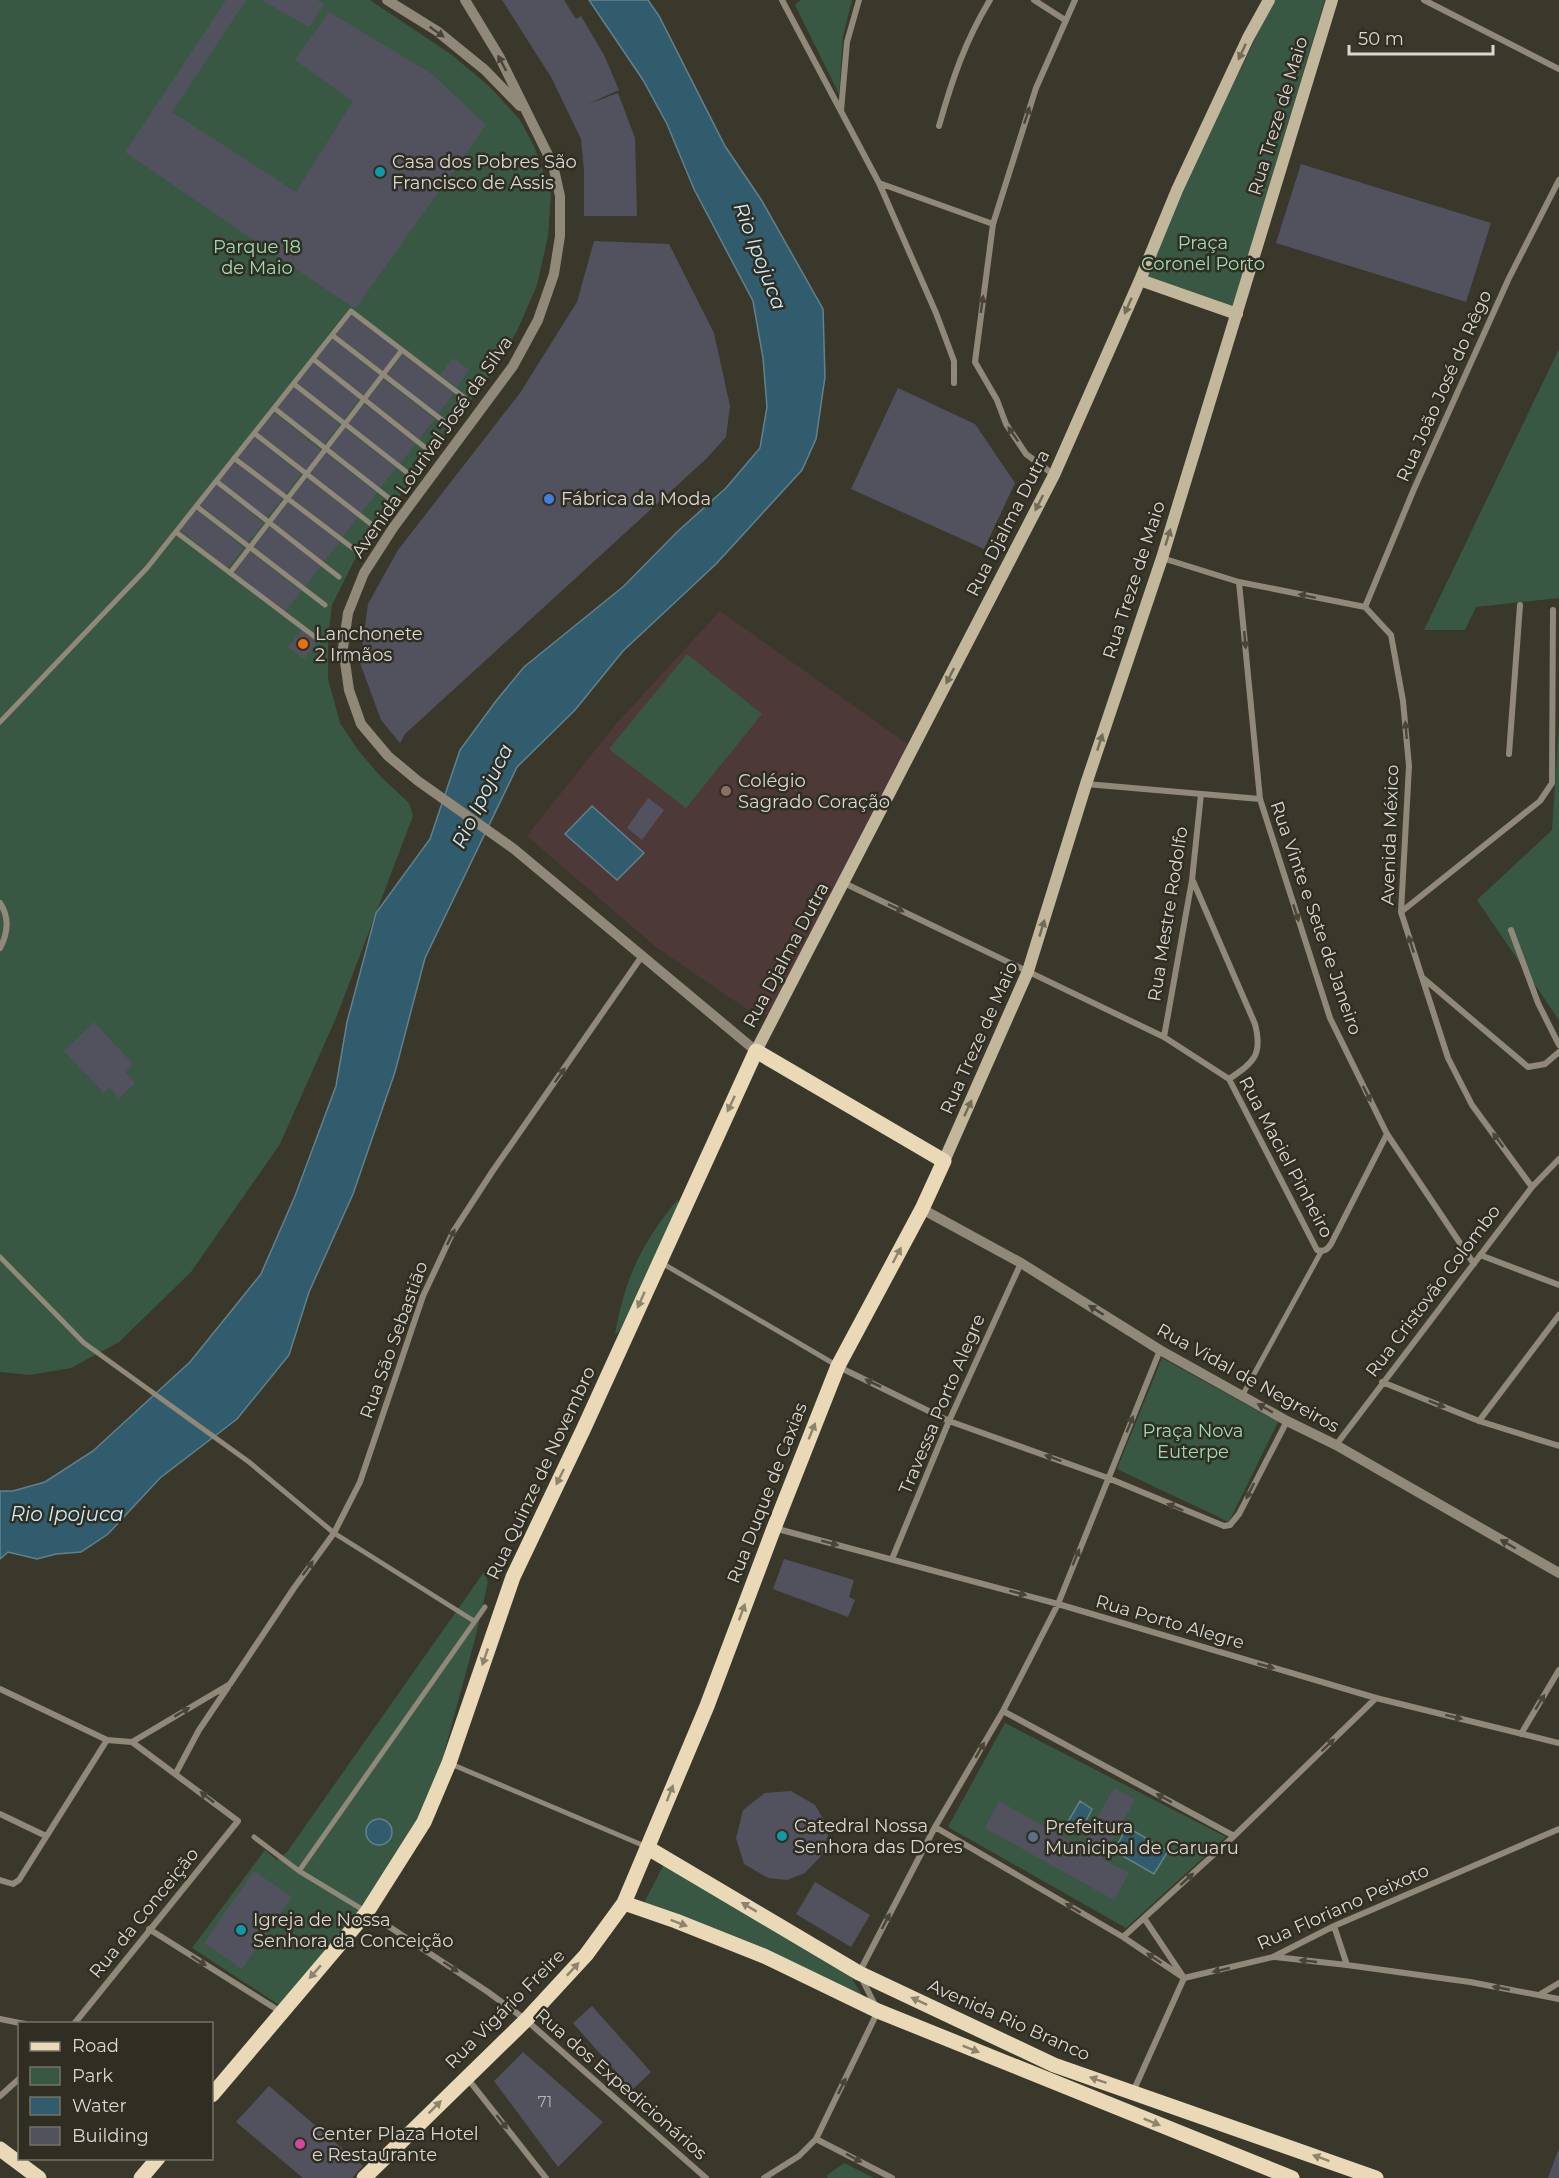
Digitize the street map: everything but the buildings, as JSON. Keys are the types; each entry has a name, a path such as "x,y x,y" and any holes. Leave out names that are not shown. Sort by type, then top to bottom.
{"main road":[{"name":"Rua Djalma Dutra","path":"756,1050 1054,475 1177,190 1248,38 1269,0"},
{"name":"Rua Treze de Maio","path":"944,1161 1028,971 1086,784 1162,558 1332,0"},
{"path":"1140,280 1237,314"},
{"path":"756,1050 944,1161"},
{"name":"Rua Quinze de Novembro","path":"213,2094 367,1912 424,1822 449,1763 513,1577 584,1428 756,1050"},
{"name":"Rua Duque de Caxias","path":"648,1848 707,1706 838,1366 922,1209 944,1161"},
{"name":"Rua Vigário Freire","path":"364,2178 525,2020 586,1955 624,1903 648,1848"},
{"name":"Avenida Rio Branco","path":"648,1848 859,1973 1054,2065 1376,2178"},
{"path":"624,1903 764,1956 878,2011 1292,2178"},
{"path":"0,2149 39,2178"},
{"path":"141,2178 156,2160"}],"street":[{"path":"387,0 437,31 485,70 529,115"},
{"name":"Avenida Lourival José da Silva","path":"465,0 499,56 553,165 560,196 560,236 554,274 538,320 513,366 393,528 364,573 348,613 343,648 349,690 362,724 388,756 418,781 512,847 642,956"},
{"path":"841,112 848,42 859,0"},
{"path":"939,126 953,75 974,25 990,0"},
{"path":"1034,0 1065,20"},
{"path":"1054,475 1026,453 1006,424 997,400 975,362 993,224 1036,88 1075,0"},
{"path":"1424,0 1559,69"},
{"path":"784,1 879,183 936,313 954,362 954,383"},
{"name":"Rua João José do Rêgo","path":"1365,607 1414,489 1509,278 1559,180"},
{"path":"879,183 993,224"},
{"path":"0,722 147,568 351,311 465,398"},
{"path":"332,335 446,423"},
{"path":"230,573 402,350"},
{"path":"313,359 427,449"},
{"path":"294,384 409,474"},
{"path":"274,408 390,499"},
{"path":"254,433 372,524"},
{"path":"234,458 354,549"},
{"path":"216,481 339,577"},
{"path":"196,506 325,605"},
{"path":"176,532 319,640"},
{"path":"1162,558 1239,582 1365,607"},
{"name":"Rua Vinte e Sete de Janeiro","path":"1239,582 1260,799 1330,1018 1387,1134 1473,1264"},
{"path":"1509,754 1520,605"},
{"name":"Avenida México","path":"1365,607 1391,635 1403,701 1409,766 1401,912 1448,1058 1472,1105 1532,1187"},
{"path":"1401,912 1540,801 1552,783 1553,610"},
{"path":"1086,784 1260,799"},
{"name":"Rua Mestre Rodolfo","path":"1164,1037 1192,880 1201,794"},
{"path":"1192,880 1255,1024 1259,1040 1258,1051 1252,1063 1229,1079"},
{"name":"Rua Maciel Pinheiro","path":"844,883 1164,1037 1229,1079 1313,1246 1321,1252"},
{"path":"0,903 7,922 6,935 0,948"},
{"path":"1511,930 1538,1003 1559,1045"},
{"path":"642,956 756,1050"},
{"name":"Rua São Sebastião","path":"176,1773 230,1684 334,1533 360,1482 423,1296 453,1233 492,1172 642,956"},
{"path":"1422,976 1528,1067 1545,1064 1559,1052"},
{"path":"1242,1396 1321,1252 1327,1250 1331,1244 1387,1134"},
{"name":"Rua Cristovão Colombo","path":"1336,1445 1532,1187 1559,1159"},
{"name":"Rua Vidal de Negreiros","path":"922,1209 1021,1263 1160,1350 1287,1421 1336,1445 1559,1573"},
{"path":"1480,1255 1559,1284"},
{"path":"0,1257 84,1342 249,1462 334,1533 474,1621"},
{"path":"659,1261 838,1366 949,1421 1108,1478 1218,1525 1230,1525 1239,1514 1287,1421"},
{"name":"Travessa Porto Alegre","path":"892,1559 949,1421 1021,1263"},
{"path":"1479,1421 1559,1316"},
{"path":"764,2178 799,2156 816,2139 878,2011 859,1973 935,1827 1003,1711 1058,1604 1160,1350"},
{"path":"1382,1382 1479,1421 1559,1446"},
{"name":"Rua Porto Alegre","path":"774,1528 1058,1604 1376,1698 1559,1743"},
{"path":"299,1871 484,1607"},
{"path":"1521,1734 1559,1670"},
{"name":"Rua São Sebastião","path":"132,1742 230,1684"},
{"path":"0,1689 107,1740 132,1742 176,1773"},
{"path":"1123,1937 1234,1836 1376,1698"},
{"path":"1003,1711 1234,1836"},
{"path":"0,1880 15,1884 20,1880 107,1740"},
{"path":"449,1763 648,1848"},
{"name":"Rua da Conceição","path":"76,2022 238,1821 176,1773"},
{"path":"0,1814 46,1836"},
{"path":"935,1827 1123,1937 1184,1978"},
{"name":"Rua Floriano Peixoto","path":"1184,1978 1273,1957 1334,1926 1559,1829"},
{"path":"255,1837 299,1871 367,1912"},
{"name":"Rua dos Expedicionários","path":"367,1912 488,1992 525,2020 706,2178"},
{"path":"1144,1918 1184,1978"},
{"path":"1334,1926 1347,1965"},
{"path":"149,1929 281,2012"},
{"path":"1273,1957 1470,1982 1559,1999"},
{"path":"1132,2092 1184,1978"},
{"path":"1538,1995 1559,1983"},
{"path":"0,2019 18,2023"},
{"path":"466,2076 546,2178"},
{"path":"0,2097 18,2080"},
{"path":"816,2139 892,2178"}],"shaded area":[{"name":"Colégio Sagrado Coração","path":"720,611 910,746 771,1014 762,1015 751,1012 656,947 527,836 616,724"}],"green space":[{"name":"Parque 18 de Maio","path":"0,0 370,0 452,55 490,87 520,120 535,148 551,194 548,236 537,285 517,331 495,368 360,549 332,605 328,638 328,679 340,723 358,750 381,777 409,803 413,816 336,1018 280,1144 191,1272 119,1342 71,1368 30,1375 0,1372"},
{"path":"801,0 852,0 843,36 839,94 795,5"},
{"name":"Praça Coronel Porto","path":"1274,0 1325,0 1230,316 1143,285 1181,192"},
{"path":"1559,349 1559,598 1476,607 1465,630 1424,630"},
{"path":"687,654 762,714 686,808 609,749"},
{"path":"1559,723 1559,1020 1477,900 1552,830"},
{"path":"678,1199 678,1205 620,1330 615,1335 629,1279 636,1262 654,1231"},
{"name":"Praça Nova Euterpe","path":"1162,1358 1278,1422 1229,1522 1117,1469"},
{"path":"484,1572 488,1582 475,1639 443,1757 426,1804 352,1924 279,2005 192,1948 265,1850 277,1860 287,1852"},
{"path":"1005,1723 1226,1837 1126,1928 948,1827"},
{"path":"664,1864 848,1972 863,1997 643,1905"},
{"path":"844,2163 874,2178 828,2178 826,2176"}],"water":[{"name":"Rio Ipojuca","path":"589,0 648,0 659,16 725,146 762,201 823,309 825,377 816,439 802,470 716,564 623,651 575,710 517,767 425,958 395,1072 353,1194 309,1292 289,1355 237,1419 160,1478 108,1534 81,1552 56,1554 37,1559 8,1552 0,1559 0,1491 13,1491 45,1482 93,1451 190,1362 261,1274 295,1196 336,1086 347,1022 376,913 430,839 460,750 524,667 624,586 677,532 726,488 760,448 767,407 763,358 753,301 694,189 667,124 643,80"},
{"path":"592,806 644,853 617,880 565,834"},
{"path":"1080,1801 1092,1809 1082,1829 1066,1825"},
{"path":"379,1819 388,1823 392,1832 388,1841 379,1845 370,1841 366,1832 370,1823"},
{"path":"1127,1827 1168,1851 1154,1874 1114,1851"}],"place":[{"name":"Casa dos Pobres São Francisco de Assis","path":"380,172"},
{"name":"Fábrica da Moda","path":"549,499"},
{"name":"Lanchonete 2 Irmãos","path":"303,644"},
{"name":"Colégio Sagrado Coração","path":"726,791"},
{"name":"Catedral Nossa Senhora das Dores","path":"782,1836"},
{"name":"Prefeitura Municipal de Caruaru","path":"1033,1837"},
{"name":"Igreja de Nossa Senhora da Conceição","path":"241,1930"},
{"name":"Center Plaza Hotel e Restaurante","path":"300,2144"}]}
